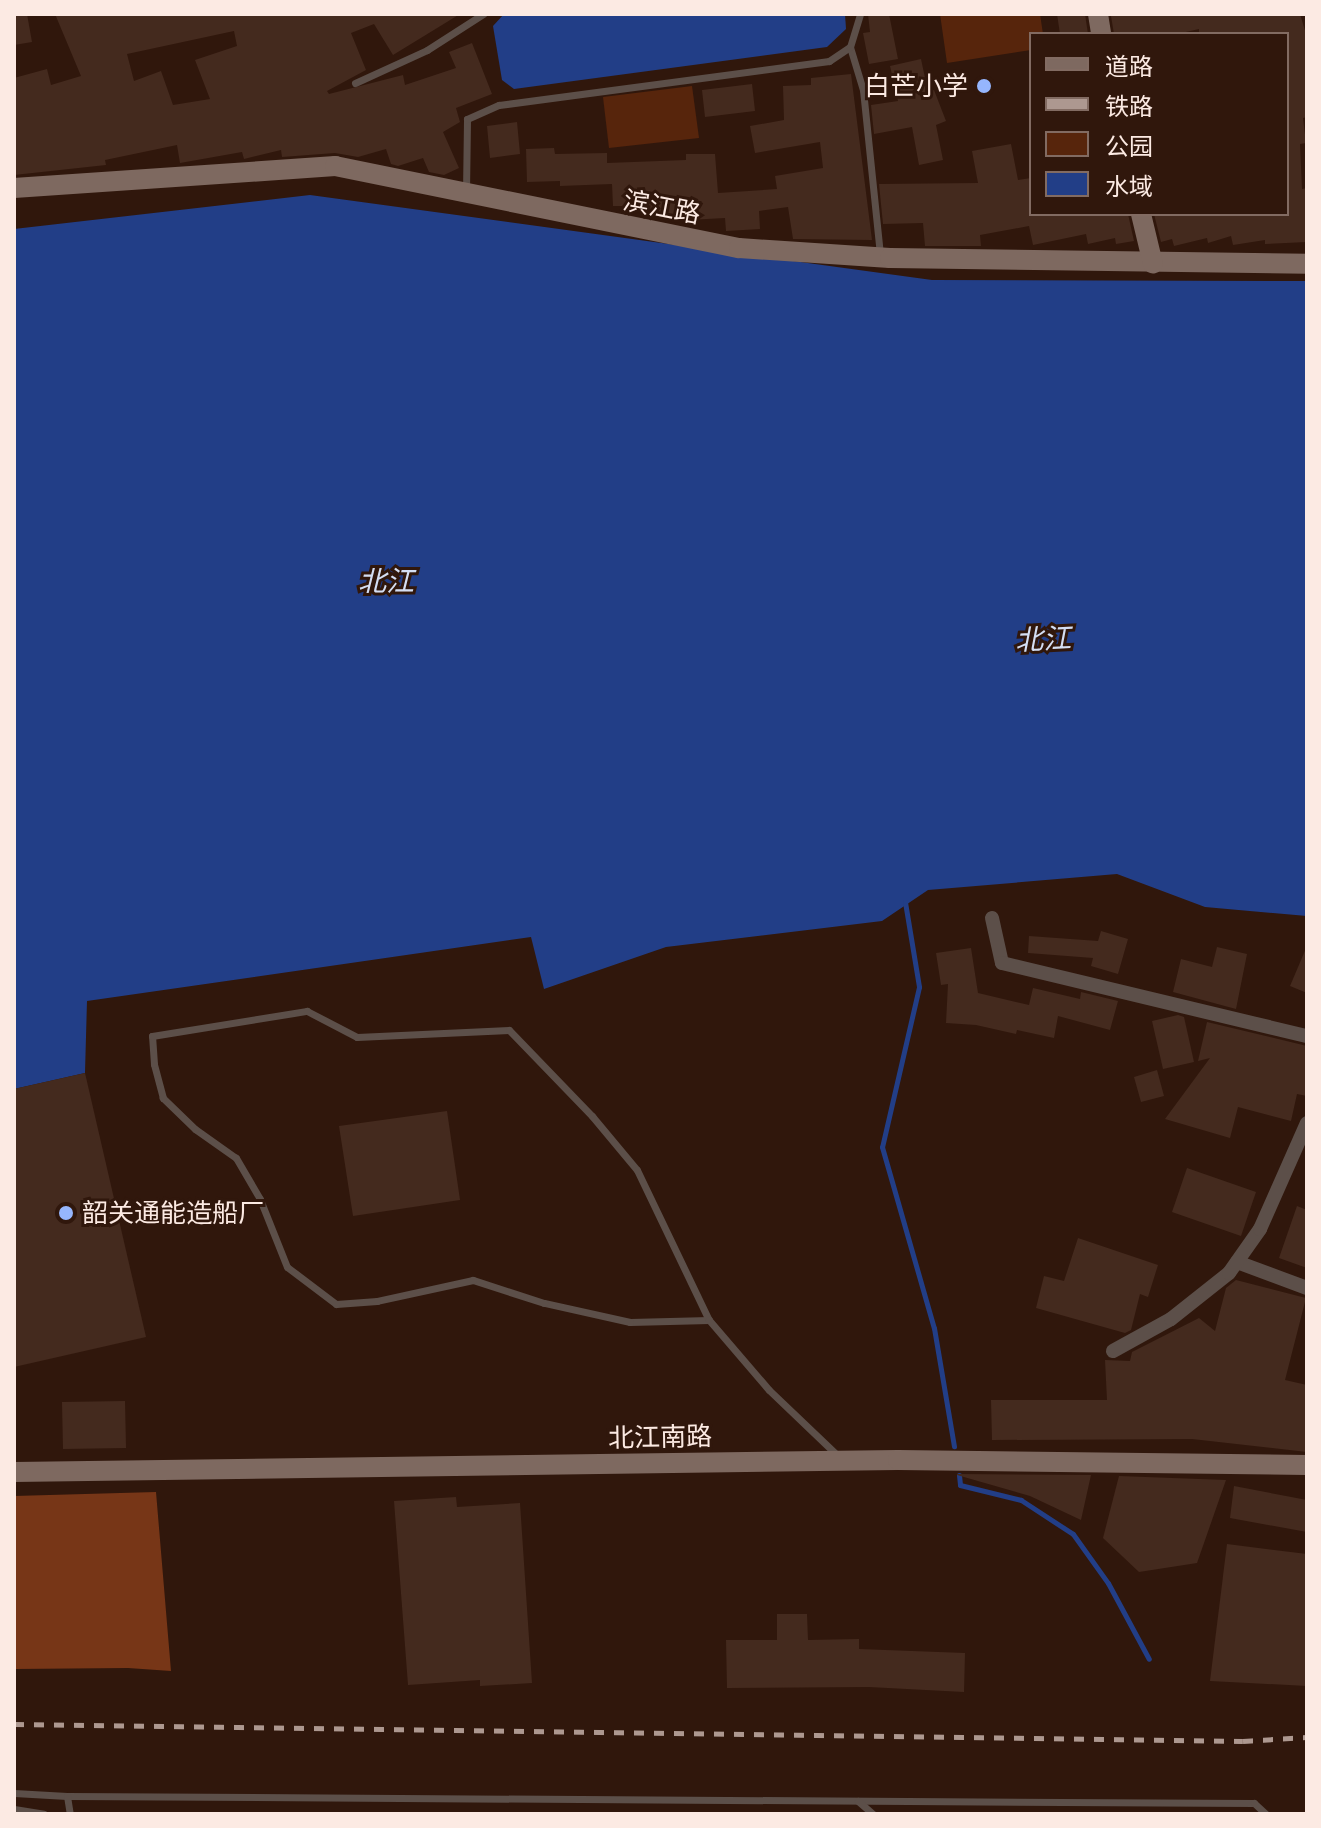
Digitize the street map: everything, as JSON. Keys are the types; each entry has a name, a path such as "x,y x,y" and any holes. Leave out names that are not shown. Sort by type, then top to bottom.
{"street":[{"name":"滨江路","path":"14,188 335,166 739,248 880,258 1307,264"},
{"path":"1141,216 1153,264"},
{"path":"992,918 1002,963 1307,1036"},
{"path":"1113,1351 1171,1319 1229,1273 1260,1229 1307,1123"},
{"path":"1237,1262 1307,1288"},
{"name":"北江南路","path":"14,1472 843,1461 1307,1465"}],"lane":[{"path":"355,83 427,50 483,14"},
{"path":"860,14 850,47 863,90 880,258"},
{"path":"466,193 467,119 499,105 829,61 850,47"},
{"path":"709,1320 630,1322 544,1303 473,1280 377,1301 336,1304 287,1267 260,1199 236,1158 195,1129 163,1098 154,1064 152,1036 307,1011 357,1037 509,1030 592,1116 637,1170 709,1320 769,1390 843,1461"},
{"path":"14,1793 67,1796 1254,1803 1266,1814"},
{"path":"67,1796 70,1814"},
{"path":"858,1801 873,1814"},
{"path":"14,1809 44,1814"}],"green space":[{"path":"940,14 1040,14 1043,32 1029,32 1029,50 947,63"},
{"path":"692,86 699,138 609,148 603,97"}],"shaded area":[{"path":"156,1492 171,1671 128,1668 14,1669 14,1496"}],"water":[{"path":"504,14 845,14 846,29 827,47 514,89 502,80 493,26"},
{"name":"北江","path":"310,195 932,280 1307,281 1307,916 1205,907 1117,874 928,890 882,921 666,947 544,989 531,937 87,1001 85,1073 14,1089 14,229"}],"building":[{"path":"14,14 27,14 32,42 14,45"},
{"path":"55,14 460,14 393,55 374,24 351,33 366,70 327,91 329,94 403,75 405,85 456,68 449,52 472,43 492,94 456,108 460,122 443,132 459,168 444,175 429,172 423,158 398,166 391,164 386,149 358,157 335,153 282,157 281,150 244,159 242,152 180,163 177,145 105,160 106,165 14,175 14,78 47,69 51,85 81,76","holes":["234,31 237,46 195,60 210,99 173,105 161,71 134,81 127,54"]},
{"path":"868,14 889,14 898,59 869,64 863,33 870,32"},
{"path":"1057,14 1085,14 1088,32 1060,32"},
{"path":"1300,14 1307,37 1307,117 1303,118 1306,143 1300,144 1302,189 1307,188 1307,242 1265,244 1265,240 1233,245 1231,236 1208,243 1207,238 1174,246 1172,239 1161,242 1154,216 1289,216 1289,32 1199,32 1199,29 1186,32 1114,32 1111,16"},
{"path":"921,59 928,92 934,90 946,121 936,125 943,160 919,165 912,127 874,134 871,105 898,101 890,66"},
{"path":"851,74 872,240 793,239 788,207 759,211 760,229 726,231 725,218 670,221 645,216 644,206 613,206 612,184 560,186 560,181 527,182 526,149 554,148 555,154 607,153 607,163 686,160 686,154 715,154 718,193 777,189 775,176 823,168 820,142 755,153 750,126 784,120 783,86 811,85 811,78"},
{"path":"752,84 755,111 705,117 702,90"},
{"path":"517,122 520,154 490,158 487,126"},
{"path":"1011,144 1018,180 1029,178 1029,216 1128,216 1134,241 1116,244 1115,238 1088,244 1086,234 1033,245 1029,226 980,235 981,246 925,246 923,223 883,224 879,184 978,183 972,151"},
{"path":"1101,931 1128,939 1118,974 1091,966 1093,958 1028,953 1029,936 1098,941"},
{"path":"1307,946 1307,993 1290,986"},
{"path":"1217,947 1247,954 1236,1009 1173,992 1181,959 1212,967"},
{"path":"971,948 978,993 1029,1005 1033,988 1080,999 1081,992 1118,1001 1110,1030 1058,1016 1054,1038 1017,1030 1016,1034 976,1025 946,1023 948,984 941,985 936,953"},
{"path":"1178,1015 1184,1017 1194,1062 1163,1069 1152,1021"},
{"path":"1207,1022 1307,1046 1307,1096 1297,1094 1291,1121 1238,1107 1230,1138 1165,1119 1210,1058 1198,1061"},
{"path":"1157,1070 1164,1096 1141,1102 1134,1077"},
{"name":"韶关通能造船厂","path":"85,1073 146,1337 14,1367 14,1089"},
{"path":"447,1111 460,1200 353,1216 339,1126"},
{"path":"1187,1168 1256,1192 1241,1236 1172,1212"},
{"path":"1297,1206 1307,1210 1307,1268 1279,1258"},
{"path":"1078,1238 1158,1265 1148,1297 1140,1294 1131,1330 1125,1333 1036,1308 1044,1276 1064,1281"},
{"path":"1236,1280 1306,1298 1285,1380 1307,1385 1307,1452 1192,1439 992,1440 991,1400 1107,1400 1105,1360 1130,1361 1132,1352 1199,1318 1215,1331 1226,1288"},
{"path":"125,1401 126,1448 63,1449 62,1402"},
{"path":"957,1475 1091,1475 1081,1520 1030,1496"},
{"path":"1119,1476 1226,1480 1197,1563 1139,1572 1103,1538"},
{"path":"1234,1486 1307,1500 1307,1532 1230,1518"},
{"path":"456,1497 457,1507 520,1503 532,1683 480,1686 480,1680 408,1685 394,1501"},
{"path":"1227,1544 1307,1554 1307,1686 1210,1681"},
{"path":"777,1614 807,1614 808,1640 859,1639 859,1649 965,1653 964,1692 869,1687 727,1688 726,1640 777,1640"}],"waterway":[{"path":"905,902 919,987 882,1147 934,1328 954,1446"},
{"path":"959,1475 960,1485 1021,1500 1073,1534 1108,1583 1149,1659"}],"railway":[{"path":"14,1724 1243,1741 1307,1737"}],"place":[{"name":"白芒小学","path":"984,86"},
{"name":"韶关通能造船厂","path":"66,1213"}]}
